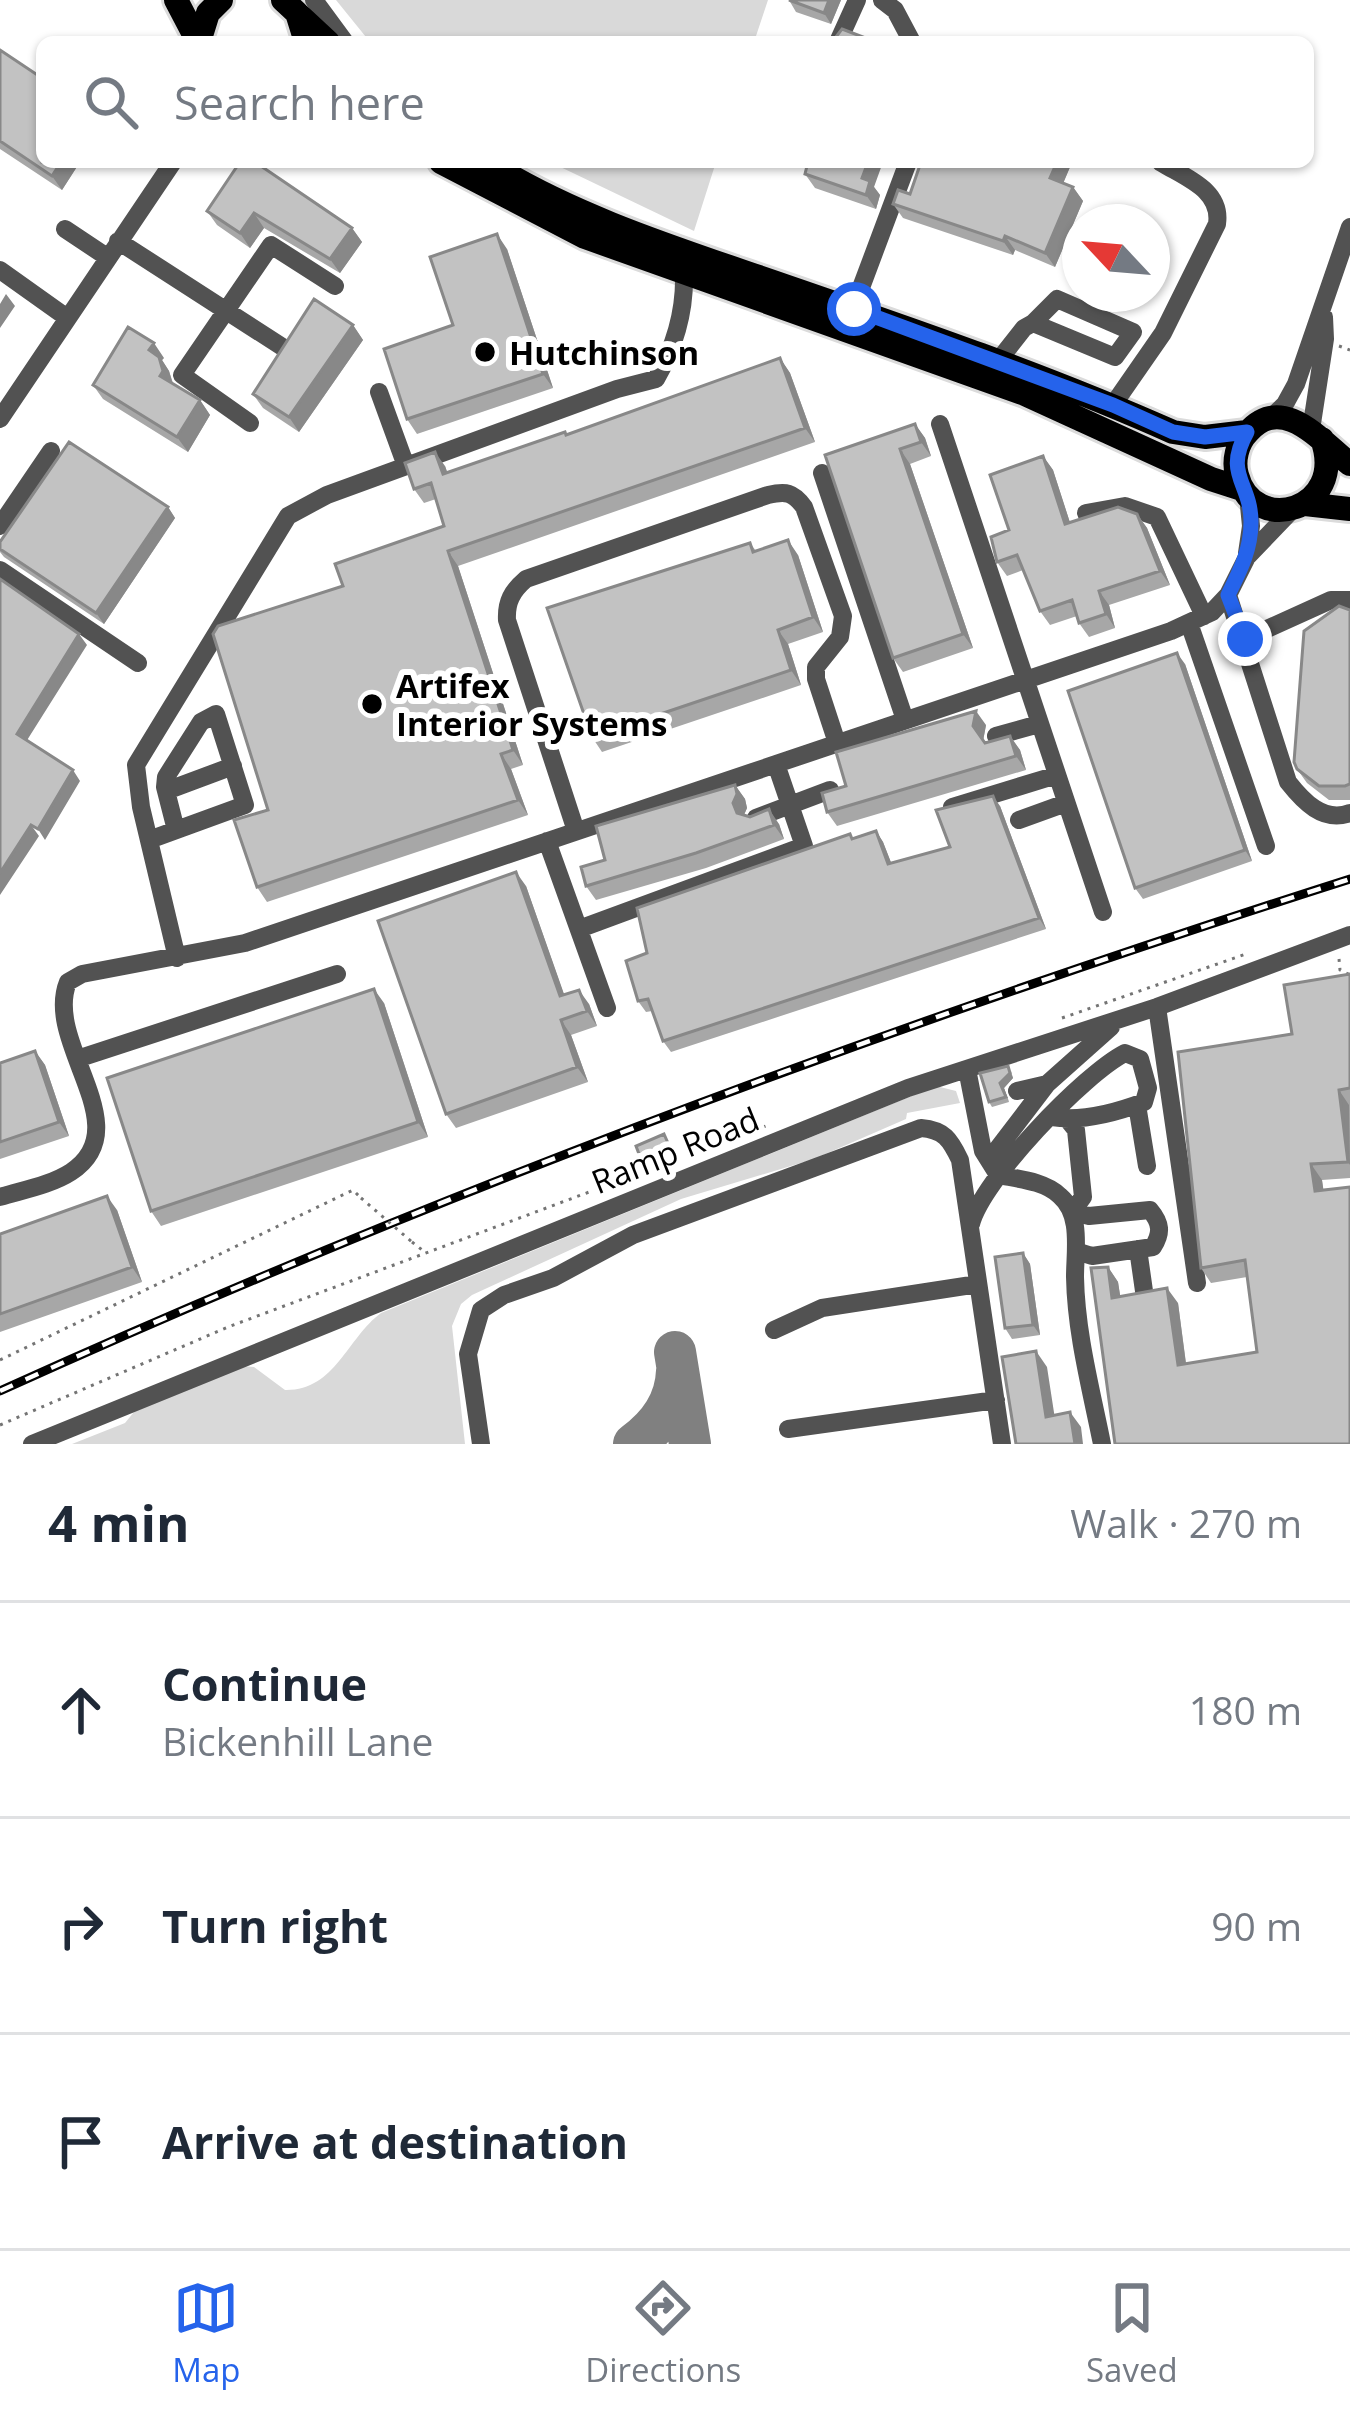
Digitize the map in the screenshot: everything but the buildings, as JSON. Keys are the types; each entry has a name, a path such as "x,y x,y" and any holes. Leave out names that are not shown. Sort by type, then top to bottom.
{"main road":[{"path":"176,0 195,36"},
{"path":"200,36 208,13 221,0"},
{"path":"298,4 305,36"},
{"path":"298,4 323,36"},
{"path":"453,168 585,237 1025,394 1245,492 1268,508 1350,509"},
{"path":"499,168 673,247 998,362 1173,432 1194,437 1287,418 1317,435 1350,464"},
{"path":"1245,492 1235,459 1258,426"},
{"path":"1299,507 1319,491 1327,471 1317,435"}],"street":[{"path":"841,36 857,0"},
{"path":"882,0 895,10 909,36"},
{"path":"298,4 338,36"},
{"path":"0,419 168,168"},
{"path":"854,309 906,168"},
{"path":"1113,405 1163,333 1216,224 1219,208 1212,195 1169,168"},
{"path":"1258,426 1285,404 1296,383 1344,261 1350,227"},
{"path":"64,229 112,249 284,349"},
{"path":"246,413 182,375 271,245 335,286"},
{"path":"0,270 66,317"},
{"path":"177,958 148,840 136,765 288,516 327,495 656,379 679,324 685,301 684,274"},
{"path":"998,362 1024,328 1057,299 1133,332 1115,357 1033,323"},
{"path":"1317,435 1323,306"},
{"path":"0,380 17,393"},
{"path":"379,392 406,466"},
{"path":"940,424 1103,912"},
{"path":"0,526 51,451"},
{"path":"822,473 905,720"},
{"path":"577,831 507,620 514,589 526,579 768,495 785,491 804,507 843,616 840,637 816,667 837,743"},
{"path":"0,1197 66,1176 95,1145 98,1124 62,1014 68,982 82,974 245,944 1196,619 1228,595 1247,557 1251,526 1245,492"},
{"path":"1086,513 1125,506 1157,517 1196,619 1266,846"},
{"path":"1247,557 1299,507"},
{"path":"0,570 138,662"},
{"path":"1228,595 1288,782 1307,806 1340,817 1350,813"},
{"path":"1245,639 1331,600 1350,600"},
{"path":"148,840 176,830 245,805 216,714 201,722 166,777 176,830"},
{"path":"996,736 1039,724"},
{"path":"579,929 804,846 776,764"},
{"path":"166,791 233,766"},
{"path":"950,808 1057,775"},
{"path":"756,818 830,790"},
{"path":"1019,820 1066,803"},
{"path":"548,841 607,1008"},
{"name":"Ramp Road","path":"32,1444 908,1088 1157,1007 1350,935"},
{"path":"1296,956 1350,950"},
{"path":"77,1059 337,974"},
{"path":"1157,1007 1197,1283"},
{"path":"970,1228 993,1167 1047,1084 1119,1020"},
{"path":"993,1167 1060,1119 1101,1065 1125,1053 1140,1059 1147,1077 1144,1102 1060,1119"},
{"path":"967,1069 982,1101 983,1151 993,1167 1041,1184 1060,1195 1072,1212 1076,1299 1102,1444"},
{"path":"1018,1091 1047,1084"},
{"path":"1137,1105 1147,1166"},
{"path":"1060,1119 1076,1130 1083,1197 1072,1212"},
{"path":"481,1444 468,1354 481,1310 633,1235 921,1127 949,1137 960,1160 1002,1444"},
{"path":"1072,1212 1089,1216 1150,1210 1158,1220 1160,1236 1153,1247 1138,1250 1092,1256 1076,1252"},
{"path":"1138,1250 1145,1298"},
{"path":"774,1330 823,1308 978,1284"},
{"path":"788,1429 996,1400"}],"path":[{"path":"1340,970 1350,975"},
{"path":"0,1360 353,1190 427,1254 227,1327 0,1425"}],"shaded area":[{"path":"336,0 768,0 756,36 365,36"},
{"path":"563,168 714,168 694,231"},
{"path":"936,1086 956,1091 960,1103 907,1113 906,1119 814,1159 681,1199 472,1295 461,1304 452,1326 465,1444 72,1444 125,1423 138,1407 242,1366 254,1367 285,1390 302,1388 328,1373 381,1313"}],"taxiway":[{"path":"675,1352 690,1444"},
{"path":"634,1444 665,1412 677,1371"}],"railway":[{"path":"0,1391 332,1248 668,1115 1007,993 1350,879"}],"place":[{"name":"Hutchinson","path":"485,352"},
{"name":"Artifex Interior Systems","path":"372,704"}],"route":[{"path":"854,309 1113,405 1173,432 1194,437 1247,432 1238,448 1235,472 1247,496 1251,526 1247,557 1228,595 1245,639"}]}
